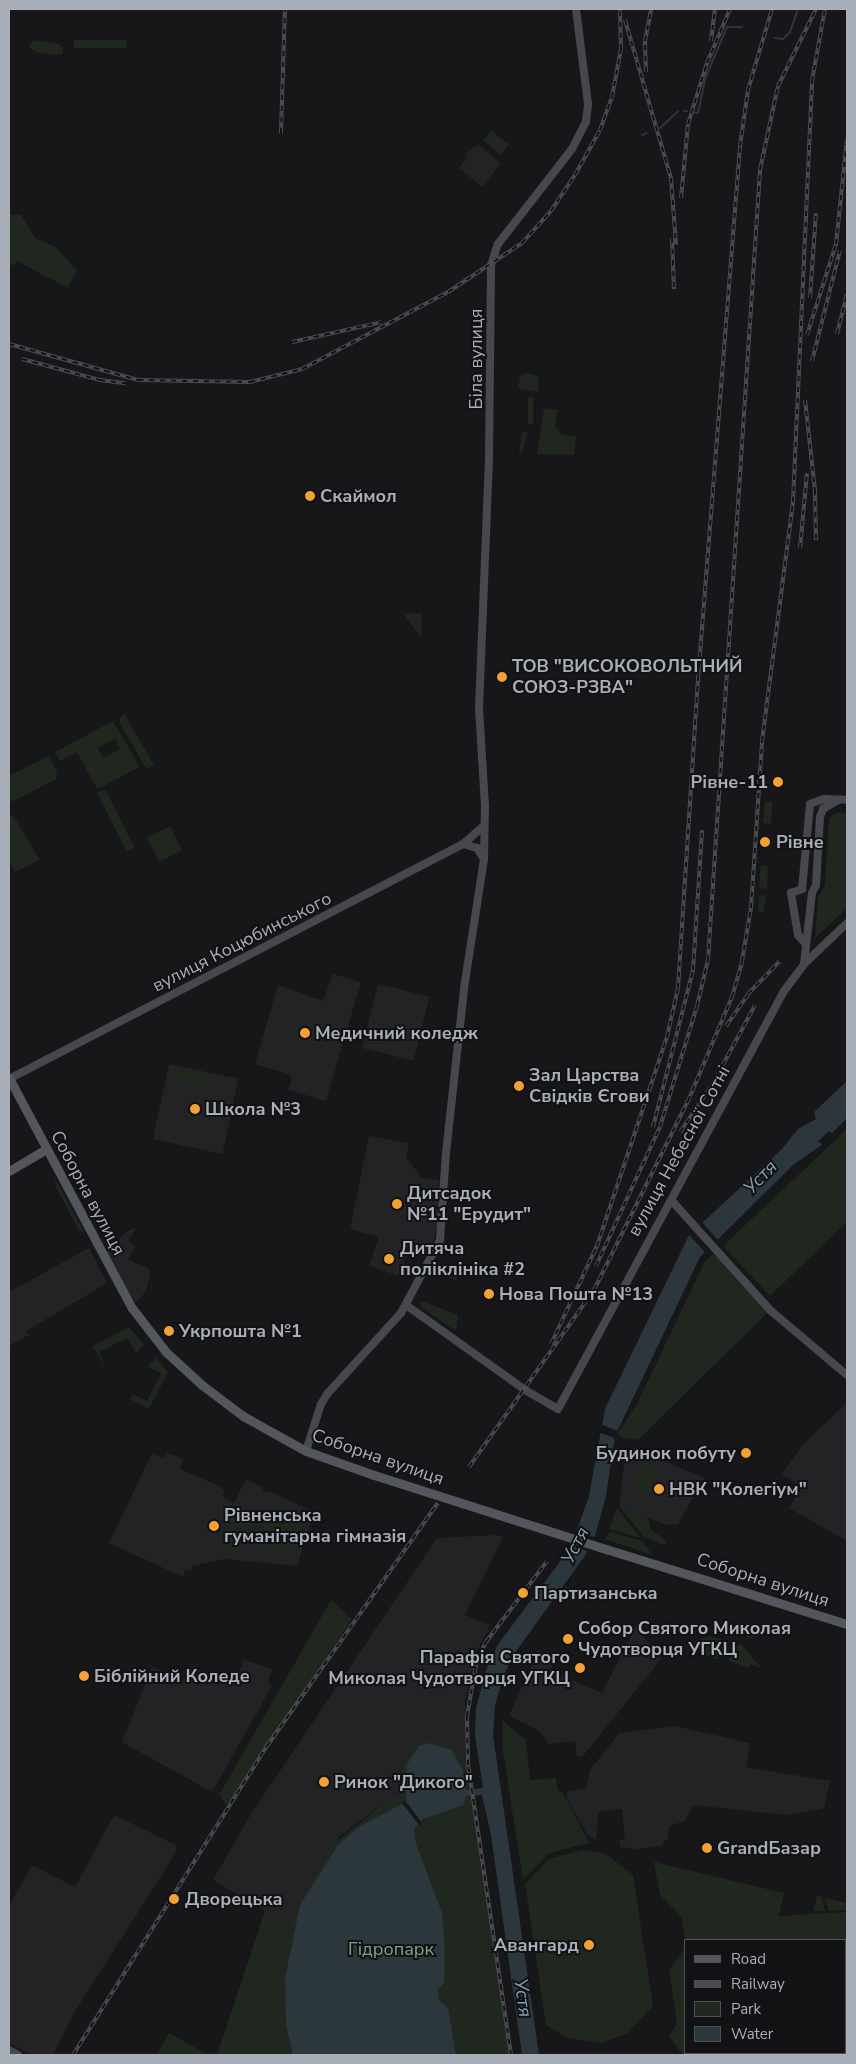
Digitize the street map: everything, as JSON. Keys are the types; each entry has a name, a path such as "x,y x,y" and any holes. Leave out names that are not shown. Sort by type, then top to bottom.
{"main road":[{"name":"Соборна вулиця","path":"9,1078 132,1308 155,1339 188,1373 227,1404 306,1451 374,1475 847,1624"},
{"path":"9,1171 46,1149"}],"street":[{"name":"Біла вулиця","path":"306,1451 321,1404 328,1393 406,1305 440,1240 446,1153 465,982 484,860 479,708 492,359 491,265 498,244 572,149 586,121 588,104 576,9"},
{"path":"804,942 798,935 790,904 791,892 802,889 808,811 816,800 843,800"},
{"path":"804,964 804,942 812,893 816,885 820,817 823,809 843,800"},
{"name":"вулиця Коцюбинського","path":"9,1078 463,844 484,826"},
{"path":"463,844 477,848 484,860"},
{"name":"вулиця Небесної Сотні","path":"406,1305 525,1390 558,1409 655,1226 672,1201 765,1024 804,964 847,922"},
{"path":"672,1201 770,1310 847,1375"},
{"path":"9,2050 18,2055"}],"shaded area":[{"path":"478,144 501,163 482,187 459,168 467,158 464,155"},
{"name":"Медичний коледж","path":"333,974 361,982 326,1101 288,1090 292,1078 288,1074 255,1064 278,985 323,1001"},
{"path":"378,984 429,997 413,1061 362,1048"},
{"name":"Школа №3","path":"169,1064 238,1079 222,1154 153,1139"},
{"name":"Дитсадок №11 \"Ерудит\"","path":"369,1136 409,1143 406,1157 422,1178 439,1180 437,1228 430,1253 408,1252 399,1276 369,1266 379,1237 350,1229"},
{"path":"132,1228 136,1229 128,1241 136,1246 128,1259 151,1270 146,1291 136,1303 103,1251"},
{"path":"89,1248 107,1283 26,1331 29,1335 10,1345 9,1292"},
{"path":"439,1268 458,1275 456,1280 437,1274"},
{"path":"847,1402 847,1541 789,1508 802,1487 782,1474 802,1446"},
{"name":"НВК \"Колегіум\"","path":"632,1447 704,1478 678,1524 666,1525 619,1506 626,1448"},
{"name":"Рівненська гуманітарна гімназія","path":"152,1453 164,1458 167,1453 184,1459 180,1469 217,1485 225,1491 223,1496 234,1503 246,1479 262,1487 264,1493 269,1491 314,1512 297,1566 225,1559 192,1566 191,1571 185,1570 183,1577 109,1543"},
{"path":"495,1535 503,1537 465,1615 490,1625 475,1655 465,1701 465,1763 452,1746 413,1741 405,1754 398,1782 402,1798 391,1798 339,1837 298,1903 290,1926 213,1880 251,1814 437,1538"},
{"path":"636,1626 661,1659 583,1756 577,1756 575,1741 548,1744 539,1731 512,1717 510,1714 538,1650 556,1659 550,1671 602,1693"},
{"path":"244,1660 272,1669 268,1681 272,1686 212,1792 122,1742 152,1667 169,1674 167,1680 182,1684 189,1666 236,1682"},
{"path":"674,1726 750,1743 746,1767 830,1781 824,1808 786,1815 693,1805 685,1821 669,1826 668,1838 661,1846 637,1849 620,1847 620,1840 625,1838 622,1809 598,1812 596,1840 587,1834 567,1799 566,1792 586,1788 590,1770 619,1733"},
{"path":"114,1815 176,1845 177,1851 74,2013 53,2055 32,2055 9,2043 9,1906 32,1865 75,1887"}],"green space":[{"path":"33,40 59,44 63,47 63,53 60,55 36,52 29,47"},
{"path":"74,40 127,40 127,48 74,48"},
{"path":"491,130 509,144 501,154 483,140"},
{"path":"9,215 21,215 35,238 54,246 77,270 68,288 17,261 14,266 9,262"},
{"path":"526,373 539,376 538,392 518,389 520,376"},
{"path":"528,397 533,397 533,424 528,424"},
{"path":"544,408 558,410 555,426 562,435 576,437 574,455 537,454"},
{"path":"522,432 528,433 522,453 519,452"},
{"path":"403,613 422,614 421,638"},
{"path":"125,714 154,765 146,769 120,723 120,718"},
{"path":"113,721 140,767 97,789 77,752 60,761 55,752","holes":["115,739 120,749 103,758 98,748"]},
{"path":"49,756 57,773 56,779 12,802 9,795 9,776"},
{"path":"105,789 135,847 126,851 97,793"},
{"path":"765,801 772,801 771,824 763,823"},
{"path":"837,812 847,813 847,908 815,938 818,897 825,885 829,818"},
{"path":"9,815 14,817 40,860 15,872 9,860"},
{"path":"170,826 182,850 159,862 147,838"},
{"path":"761,865 768,866 767,889 759,888"},
{"path":"759,895 766,896 763,913 758,912"},
{"path":"171,1069 217,1079 215,1090 169,1080"},
{"path":"847,1129 847,1222 770,1296 723,1246"},
{"path":"54,1176 84,1232 79,1231 55,1185"},
{"path":"716,1251 770,1310 638,1440 623,1438 617,1434 636,1406 704,1263"},
{"path":"422,1301 458,1315 456,1331 419,1306"},
{"path":"129,1327 144,1345 136,1353 127,1338 99,1352 106,1369 93,1346"},
{"path":"156,1358 168,1372 149,1409 130,1399 133,1394 147,1401 161,1374 147,1366"},
{"path":"642,1464 659,1471 648,1497 632,1490"},
{"path":"273,1505 306,1519 290,1558 257,1544"},
{"path":"619,1506 648,1518 651,1530 667,1541 664,1545 644,1537"},
{"path":"617,1508 641,1538 609,1529"},
{"path":"235,1512 253,1520 239,1553 220,1545"},
{"path":"610,1532 643,1541 652,1555 605,1539"},
{"path":"331,1600 352,1619 229,1803 225,1803 219,1795"},
{"path":"747,1629 760,1632 763,1635 747,1638"},
{"path":"709,1636 724,1640 726,1644 717,1659 700,1655 701,1646 692,1643"},
{"path":"742,1644 762,1668 750,1664 749,1668 729,1661 733,1646"},
{"path":"502,1720 526,1740 530,1780 556,1778 558,1791 562,1791 589,1843 550,1853 523,1880 503,1751"},
{"name":"Гідропарк","path":"431,1739 452,1746 468,1765 511,2055 217,2055 265,1911 290,1926 298,1903 333,1844 391,1798 402,1798 398,1782 405,1754 413,1740"},
{"name":"Авангард","path":"582,1850 606,1854 633,1875 653,2006 626,2034 601,2043 568,2038 546,2025 525,1884 549,1859"},
{"path":"654,1862 784,1893 779,1916 847,1912 847,2055 677,2055 682,2054 669,2036 677,2024 669,1970 684,1949 684,2054 846,2054 846,1939 685,1939 681,1916 660,1895"},
{"path":"817,1896 822,1897 825,1911 813,1911"},
{"path":"825,1898 847,1903 847,1910 829,1911"},
{"path":"169,2033 207,2054 157,2055"}],"water":[{"name":"Гідропарк","path":"847,1081 847,1118 832,1133 829,1131 818,1141 822,1144 793,1165 700,1257 615,1436 606,1496 595,1536 584,1557 517,1650 503,1676 495,1706 493,1735 539,2055 522,2055 491,1835 482,1795 466,1796 463,1805 423,1819 414,1829 416,1844 442,1913 445,1950 444,1983 438,1989 439,2000 448,2008 456,2055 293,2055 286,2025 285,1979 300,1905 338,1845 360,1826 406,1802 407,1764 419,1746 428,1743 451,1750 464,1772 466,1790 483,1788 475,1735 476,1708 488,1664 499,1643 571,1547 589,1496 605,1409 689,1235 781,1150 798,1129 816,1119 814,1112"}],"pier":[{"path":"701,1221 719,1241 706,1253 688,1233"},
{"path":"600,1424 618,1431 615,1438 597,1431"},
{"path":"575,1531 597,1538 590,1552 569,1545"},
{"path":"405,1800 422,1823 419,1825 402,1803"}],"waterway":[{"path":"775,38 783,39 790,32 798,9"},
{"path":"692,112 698,113 705,79 727,27 742,27"},
{"path":"660,128 678,111"},
{"path":"642,135 647,133"}],"railway":[{"path":"281,133 285,9"},
{"path":"9,344 138,380 250,382 302,369 448,292 522,243 551,211 575,175 600,130 612,97 621,49 620,9"},
{"path":"646,72 645,41 651,9"},
{"path":"711,41 715,9"},
{"path":"681,198 688,124 707,63 730,9"},
{"path":"551,1344 597,1246 667,1037 678,988 698,679 740,146 748,90 772,9"},
{"path":"596,1266 660,1127 697,1006 708,960 760,170 778,86 816,9"},
{"path":"469,1467 594,1290 688,1101 732,997 742,961 751,908 762,741 793,502 812,81 825,9"},
{"path":"625,20 671,178 676,245"},
{"path":"807,335 836,244 847,140"},
{"path":"810,298 816,213"},
{"path":"672,238 674,289"},
{"path":"812,361 840,250"},
{"path":"837,334 847,294"},
{"path":"292,342 382,322"},
{"path":"22,359 100,380 126,383"},
{"path":"805,400 815,490 816,540"},
{"path":"800,548 807,473"},
{"path":"653,1127 693,970 702,830"},
{"path":"726,1026 748,994 780,961"},
{"path":"680,1132 712,1085 755,1005"},
{"path":"73,2055 267,1746 438,1503"},
{"path":"511,2055 468,1765 467,1716 476,1665 486,1642 547,1561"}],"place":[{"name":"Скаймол","path":"310,496"},
{"name":"ТОВ \"ВИСОКОВОЛЬТНИЙ СОЮЗ-РЗВА\"","path":"502,677"},
{"name":"Рівне-11","path":"778,782"},
{"name":"Рівне","path":"765,842"},
{"name":"Медичний коледж","path":"305,1033"},
{"name":"Зал Царства Свідків Єгови","path":"519,1086"},
{"name":"Школа №3","path":"195,1109"},
{"name":"Дитсадок №11 \"Ерудит\"","path":"397,1204"},
{"name":"Дитяча поліклініка #2","path":"389,1259"},
{"name":"Нова Пошта №13","path":"489,1294"},
{"name":"Укрпошта №1","path":"169,1331"},
{"name":"Будинок побуту","path":"746,1453"},
{"name":"НВК \"Колегіум\"","path":"659,1489"},
{"name":"Рівненська гуманітарна гімназія","path":"214,1526"},
{"name":"Партизанська","path":"523,1593"},
{"name":"Собор Святого Миколая Чудотворця УГКЦ","path":"568,1639"},
{"name":"Парафія Святого Миколая Чудотворця УГКЦ","path":"580,1668"},
{"name":"Біблійний Коледе","path":"84,1676"},
{"name":"Ринок \"Дикого\"","path":"324,1782"},
{"name":"GrandБазар","path":"707,1848"},
{"name":"Дворецька","path":"174,1899"},
{"name":"Авангард","path":"589,1945"}],"water label":[{"name":"Устя","path":"761,1178"},
{"name":"Устя","path":"576,1546"},
{"name":"Устя","path":"522,1998"}]}
